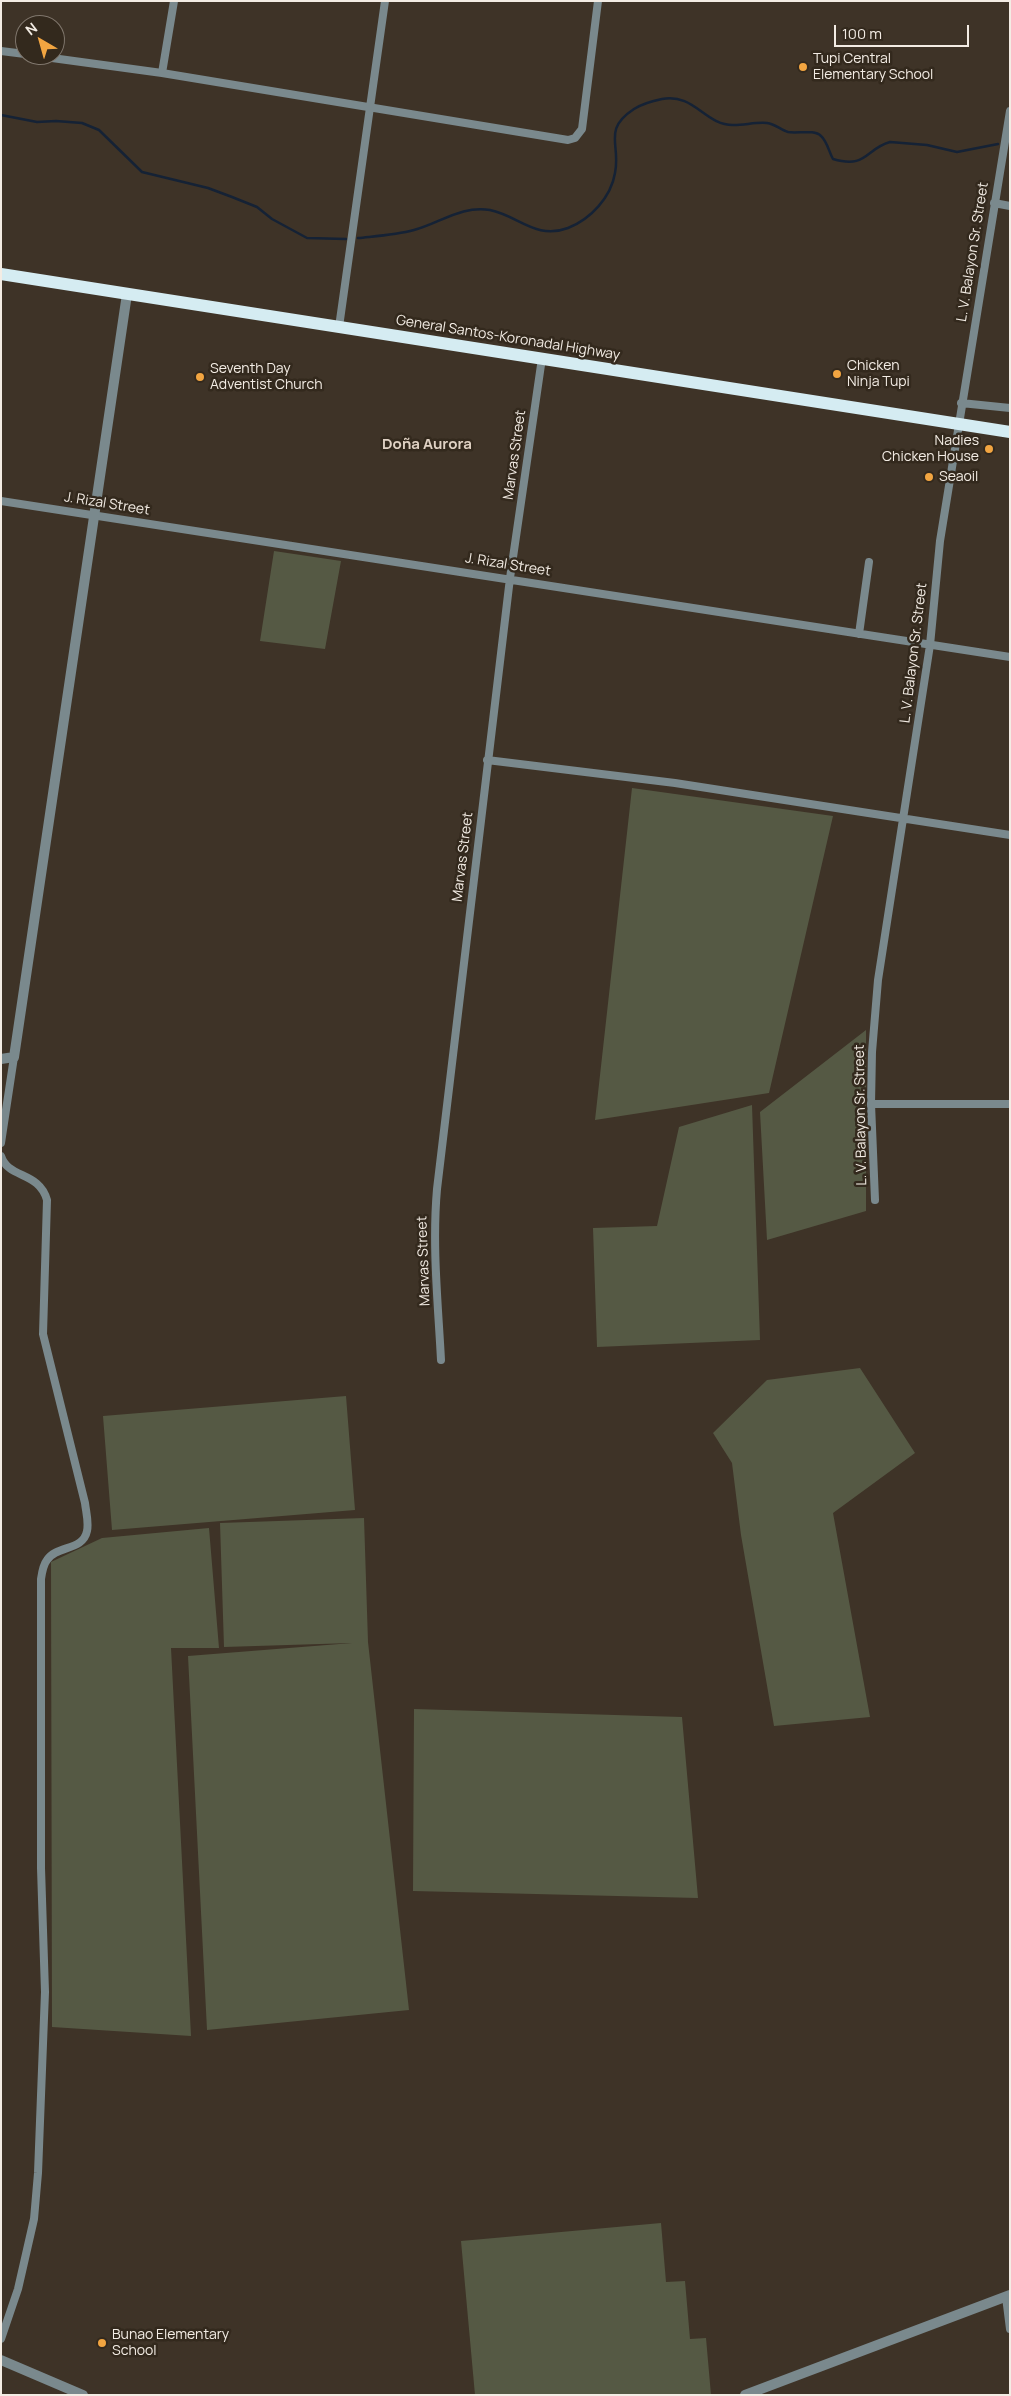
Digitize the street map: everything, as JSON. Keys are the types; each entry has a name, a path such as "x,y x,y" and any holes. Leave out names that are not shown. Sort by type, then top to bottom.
{"highway":[{"name":"General Santos-Koronadal Highway","path":"1,274 1010,432"}],"street":[{"path":"162,73 174,1"},
{"path":"339,327 385,1"},
{"path":"65,60 162,73 572,140 582,129 598,1"},
{"path":"1,51 15,53"},
{"name":"L. V. Balayon Sr. Street","path":"875,1200 871,1104 872,1052 878,980 930,645 940,541 1010,111"},
{"path":"994,203 1010,206"},
{"path":"1,1143 127,294"},
{"name":"Marvas Street","path":"441,1360 434,1221 510,578 542,358"},
{"path":"961,403 1010,408"},
{"name":"J. Rizal Street","path":"1,501 510,578 1010,657"},
{"path":"859,634 869,562"},
{"path":"488,760 675,783 903,820 1010,835"},
{"path":"1,1058 14,1057"},
{"path":"871,1104 1010,1104"},
{"path":"1,1156 4,1164 35,1180 41,1187 46,1200 42,1334 85,1503 88,1524 87,1533 80,1542 50,1556 46,1560 41,1578 41,1868 45,1992 38,2173 34,2219 18,2289 1,2338"},
{"path":"745,2395 909,2331 1008,2296 1010,2329"},
{"path":"1,2360 83,2395"}],"green space":[{"path":"274,551 341,561 325,649 260,641"},
{"path":"632,788 833,816 769,1093 595,1120"},
{"path":"866,1030 866,1211 767,1240 760,1112"},
{"path":"752,1105 760,1340 597,1347 593,1228 657,1226 679,1127"},
{"path":"860,1368 915,1453 833,1513 870,1717 774,1726 741,1535 732,1463 713,1433 767,1380"},
{"path":"346,1396 355,1510 112,1530 103,1416"},
{"path":"364,1518 368,1642 409,2010 207,2030 188,1656 352,1643 224,1647 220,1523"},
{"path":"209,1528 219,1648 171,1648 191,2036 52,2027 51,1562 102,1538"},
{"path":"414,1709 682,1717 698,1898 413,1891"},
{"path":"661,2223 666,2282 685,2281 690,2339 706,2338 711,2395 475,2395 461,2241"}],"waterway":[{"path":"358,238 407,232 461,212 480,209 500,213 528,226 546,231 568,228 584,219 599,206 613,182 616,163 615,138 618,124 637,107 662,99 673,98 683,101 715,121 724,124 767,123 788,132 818,134 825,141 833,159 844,161 853,162 859,160 890,142 927,145 957,152 998,144"},
{"path":"1,115 37,122 82,123 99,130 142,172 208,188 257,207 272,219 307,238 346,239"}],"place":[{"name":"Tupi Central Elementary School","path":"803,67"},
{"name":"Chicken Ninja Tupi","path":"837,374"},
{"name":"Seventh Day Adventist Church","path":"200,377"},
{"name":"Nadies Chicken House","path":"989,449"},
{"name":"Seaoil","path":"929,477"},
{"name":"Bunao Elementary School","path":"102,2343"}],"district":[{"name":"Doña Aurora","path":"427,445"}]}
